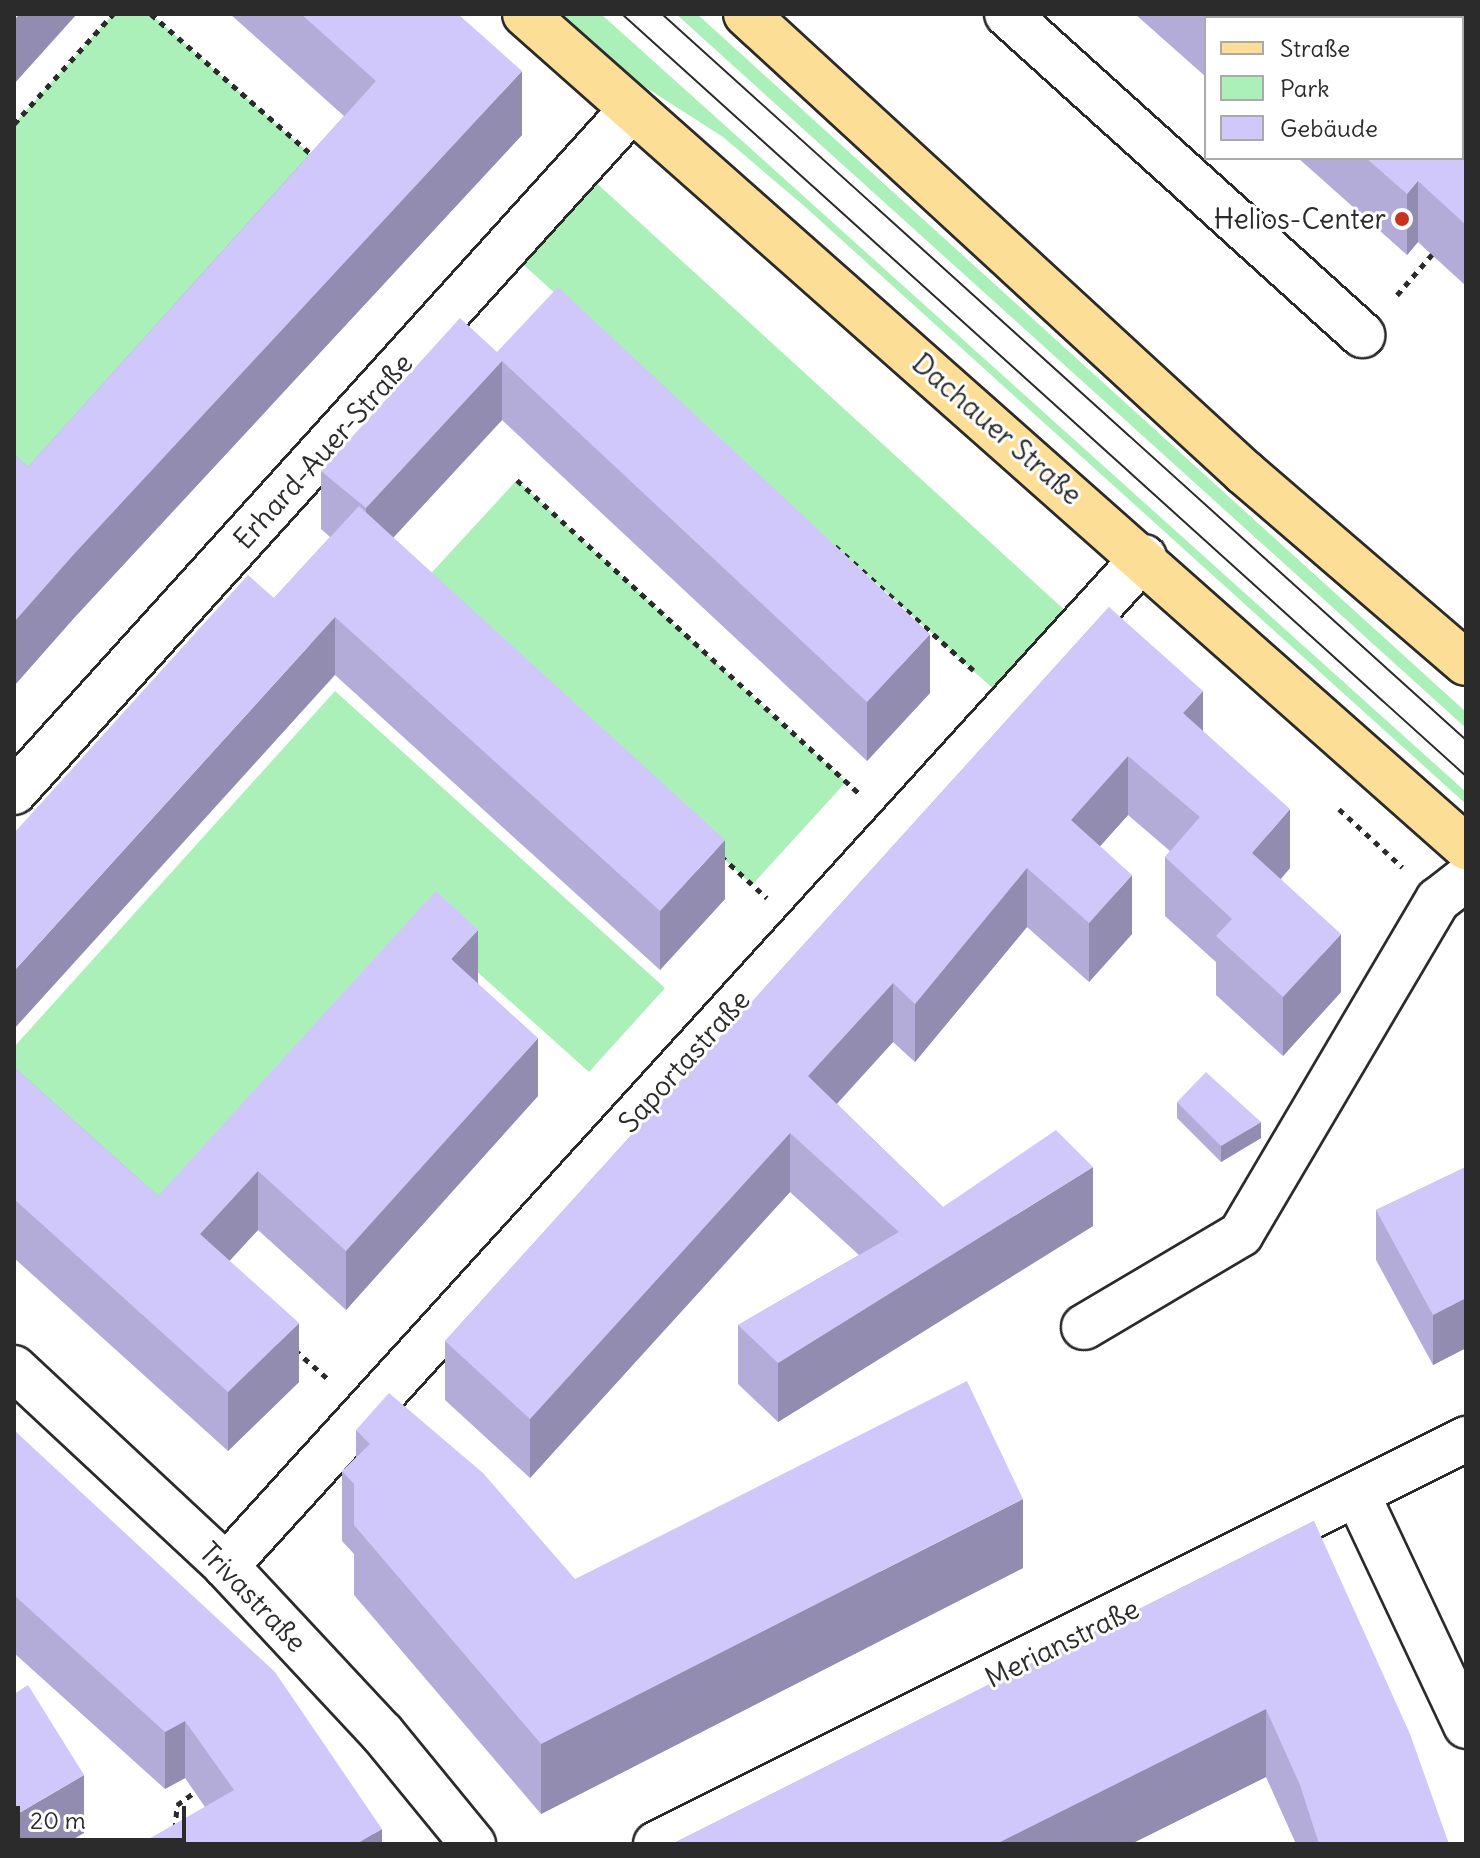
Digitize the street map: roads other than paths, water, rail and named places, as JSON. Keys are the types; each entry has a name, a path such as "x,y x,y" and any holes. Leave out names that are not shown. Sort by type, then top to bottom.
{"main road":[{"name":"Dachauer Straße","path":"525,14 1144,557 1466,847"},
{"path":"746,14 1245,473 1466,663"}],"street":[{"path":"1007,14 1362,335"},
{"name":"Erhard-Auer-Straße","path":"14,792 631,110"},
{"name":"Saportastraße","path":"226,1566 1144,557"},
{"path":"1084,1327 1241,1234 1438,900 1466,878"},
{"name":"Trivastraße","path":"14,1368 226,1566 382,1733 473,1844"},
{"name":"Merianstraße","path":"656,1844 1358,1496 1466,1439"},
{"path":"1358,1496 1466,1726"}],"tram line":[{"path":"622,14 1466,776"},
{"path":"662,14 1466,740"}],"place":[{"name":"Helios-Center","path":"1402,219"}]}
